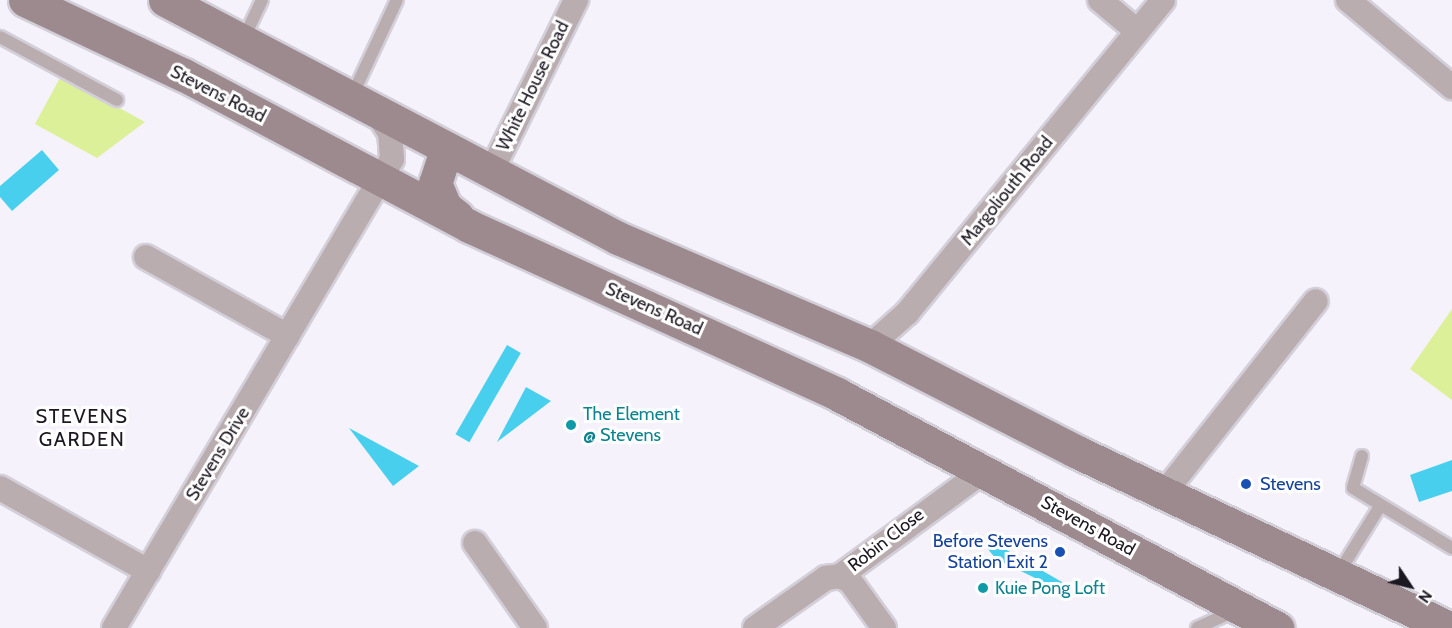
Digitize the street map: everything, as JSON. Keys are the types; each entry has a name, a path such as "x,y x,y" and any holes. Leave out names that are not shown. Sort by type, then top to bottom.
{"main road":[{"name":"Stevens Road","path":"25,0 184,75 381,182 469,226 645,302 986,469 1278,628"},
{"path":"165,0 379,116 618,238 870,346 1165,492 1449,628"},
{"path":"446,150 436,172 437,195 469,226"}],"street":[{"name":"White House Road","path":"490,172 576,0"},
{"path":"1100,0 1137,31"},
{"name":"Margoliouth Road","path":"870,346 907,313 1163,0"},
{"path":"1348,0 1452,87"},
{"name":"Stevens Drive","path":"114,628 381,182 393,149 379,116"},
{"path":"146,257 288,336"},
{"path":"1165,492 1316,301"},
{"name":"Robin Close","path":"755,628 826,578 840,576 986,469"},
{"path":"0,488 148,572"},
{"path":"475,543 535,628"},
{"path":"840,576 850,581 884,628"}],"lane":[{"path":"243,41 262,0"},
{"path":"351,99 397,0"},
{"path":"0,37 117,100"},
{"path":"1362,456 1353,488 1379,508 1452,548"},
{"path":"1338,574 1379,508"},
{"path":"1197,628 1239,608"}],"green space":[{"path":"61,76 145,122 97,158 35,124"},
{"path":"1452,309 1452,400 1410,369"}],"water":[{"path":"42,150 59,170 12,211 0,197 0,186"},
{"path":"507,345 521,353 469,442 456,434"},
{"path":"526,387 551,401 497,442"},
{"path":"349,428 419,466 393,486"},
{"path":"1452,460 1452,491 1419,502 1410,475"},
{"path":"991,541 1062,582 1058,589 996,559 987,548"}],"place":[{"name":"The Element @ Stevens","path":"571,425"},
{"name":"Stevens","path":"1246,484"},
{"name":"Before Stevens Station Exit 2","path":"1060,552"},
{"name":"Kuie Pong Loft","path":"983,588"}],"district":[{"name":"STEVENS GARDEN","path":"82,428"}]}
